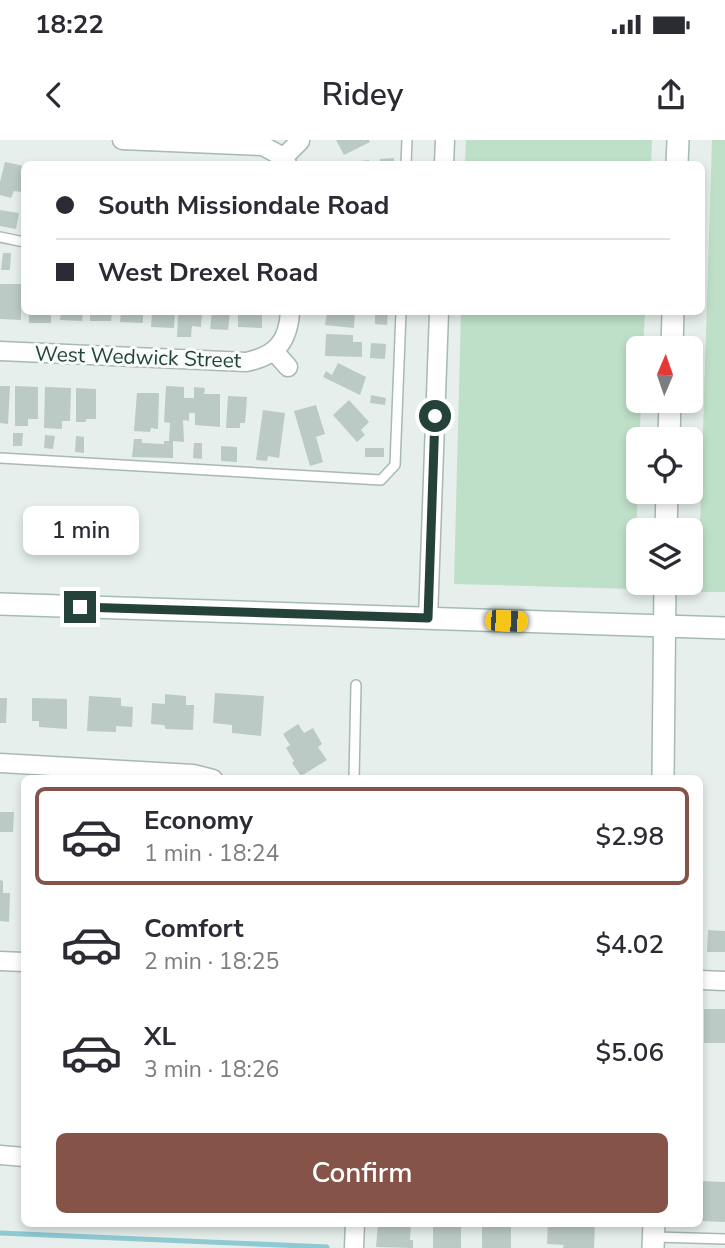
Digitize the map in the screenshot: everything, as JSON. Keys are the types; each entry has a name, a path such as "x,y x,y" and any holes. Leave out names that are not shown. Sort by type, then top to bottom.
{"street":[{"path":"122,140 263,146 285,161 300,141"},
{"path":"444,161 445,140"},
{"path":"677,161 678,140"},
{"path":"288,367 274,351 288,330 289,315"},
{"path":"428,618 439,315"},
{"path":"672,336 673,315"},
{"name":"West Wedwick Street","path":"0,351 246,362 260,359 274,351"},
{"path":"663,775 665,595"},
{"path":"0,604 725,628"},
{"path":"0,763 198,775"},
{"path":"0,961 21,962"},
{"path":"703,980 725,981"},
{"path":"0,1156 21,1157"},
{"path":"354,1248 355,1227"}],"lane":[{"path":"407,140 407,161"},
{"path":"0,237 21,241"},
{"path":"0,458 381,480 395,465 401,315"},
{"path":"354,775 356,685"},
{"path":"653,1236 725,1239"}],"green space":[{"path":"466,140 652,140 651,161 465,161"},
{"path":"712,140 725,140 725,592 703,592 703,518 700,518 701,504 703,504"},
{"path":"461,315 645,315 644,336 626,336 626,413 641,413 640,427 626,427 626,504 637,504 637,518 626,518 626,589 454,584"}],"building":[{"path":"336,140 369,140 370,142 344,155"},
{"path":"394,158 394,161 380,161"},
{"path":"5,162 21,165 21,192 14,191 11,198 0,195"},
{"path":"0,210 19,213 16,229 0,226"},
{"path":"3,253 11,253 10,270 1,270"},
{"path":"0,284 21,284 21,320 0,319"},
{"path":"29,315 51,315 51,323 29,323"},
{"path":"61,315 83,315 82,321 60,320"},
{"path":"90,315 112,315 111,321 90,321"},
{"path":"121,315 143,315 143,323 120,322"},
{"path":"152,315 175,315 174,328 151,327"},
{"path":"178,315 202,315 201,327 192,326 191,337 177,337"},
{"path":"212,315 230,315 228,330 210,329"},
{"path":"238,315 262,315 262,328 238,327"},
{"path":"327,315 355,315 354,328 325,325"},
{"path":"375,315 388,315 387,325 375,324"},
{"path":"326,334 353,335 353,342 362,342 362,357 325,356"},
{"path":"371,343 386,344 385,359 370,358"},
{"path":"338,363 366,377 360,395 323,377 326,371 332,375"},
{"path":"0,386 10,386 8,424 0,423"},
{"path":"15,386 38,387 38,419 28,419 28,426 15,426"},
{"path":"166,386 184,387 184,398 194,398 194,387 205,388 204,394 220,394 220,427 195,425 195,413 189,413 189,421 183,420 184,442 173,441 173,458 132,457 134,439 142,439 142,443 164,444 164,441 169,441 170,423 164,422"},
{"path":"45,387 71,388 70,421 62,421 62,429 44,428"},
{"path":"76,388 96,389 96,419 76,422"},
{"path":"137,393 159,393 158,429 151,428 150,432 134,431"},
{"path":"371,395 386,398 385,405 370,403"},
{"path":"228,396 247,397 245,423 240,423 240,428 226,428"},
{"path":"349,400 369,422 361,430 365,435 357,442 333,415"},
{"path":"316,405 325,434 316,437 323,462 310,466 294,411"},
{"path":"263,410 285,413 279,458 268,456 267,461 256,460"},
{"path":"13,433 23,433 22,446 13,446"},
{"path":"45,435 55,436 53,449 44,448"},
{"path":"76,436 84,437 84,453 75,452"},
{"path":"194,443 202,443 202,459 193,458"},
{"path":"221,446 237,447 237,462 221,461"},
{"path":"365,448 384,448 384,457 365,457"},
{"path":"215,693 264,696 261,736 232,733 232,725 213,723"},
{"path":"165,694 186,696 186,705 194,705 193,730 166,729 164,725 151,724 152,703 165,704"},
{"path":"89,696 121,698 121,706 133,707 132,727 116,726 116,732 87,731"},
{"path":"0,698 7,698 6,723 0,723"},
{"path":"32,698 67,699 67,729 39,727 39,721 32,721"},
{"path":"298,724 304,733 313,728 322,744 318,747 327,760 300,775 292,763 294,761 286,748 290,745 283,734"},
{"path":"0,812 14,812 13,832 0,832"},
{"path":"0,880 3,881 3,893 10,893 9,922 0,921"},
{"path":"708,930 725,931 725,952 707,952"},
{"path":"704,1009 725,1009 725,1043 704,1043"},
{"path":"703,1181 725,1182 725,1222 703,1221"},
{"path":"378,1227 411,1227 410,1240 413,1240 413,1248 376,1247"},
{"path":"433,1227 461,1227 461,1248 433,1248"},
{"path":"482,1227 511,1227 511,1248 482,1248"},
{"path":"548,1227 595,1227 594,1248 563,1248 564,1245 547,1244"}],"waterway":[{"path":"0,1233 327,1247"}],"route":[{"path":"80,607 428,618 435,416"}]}
